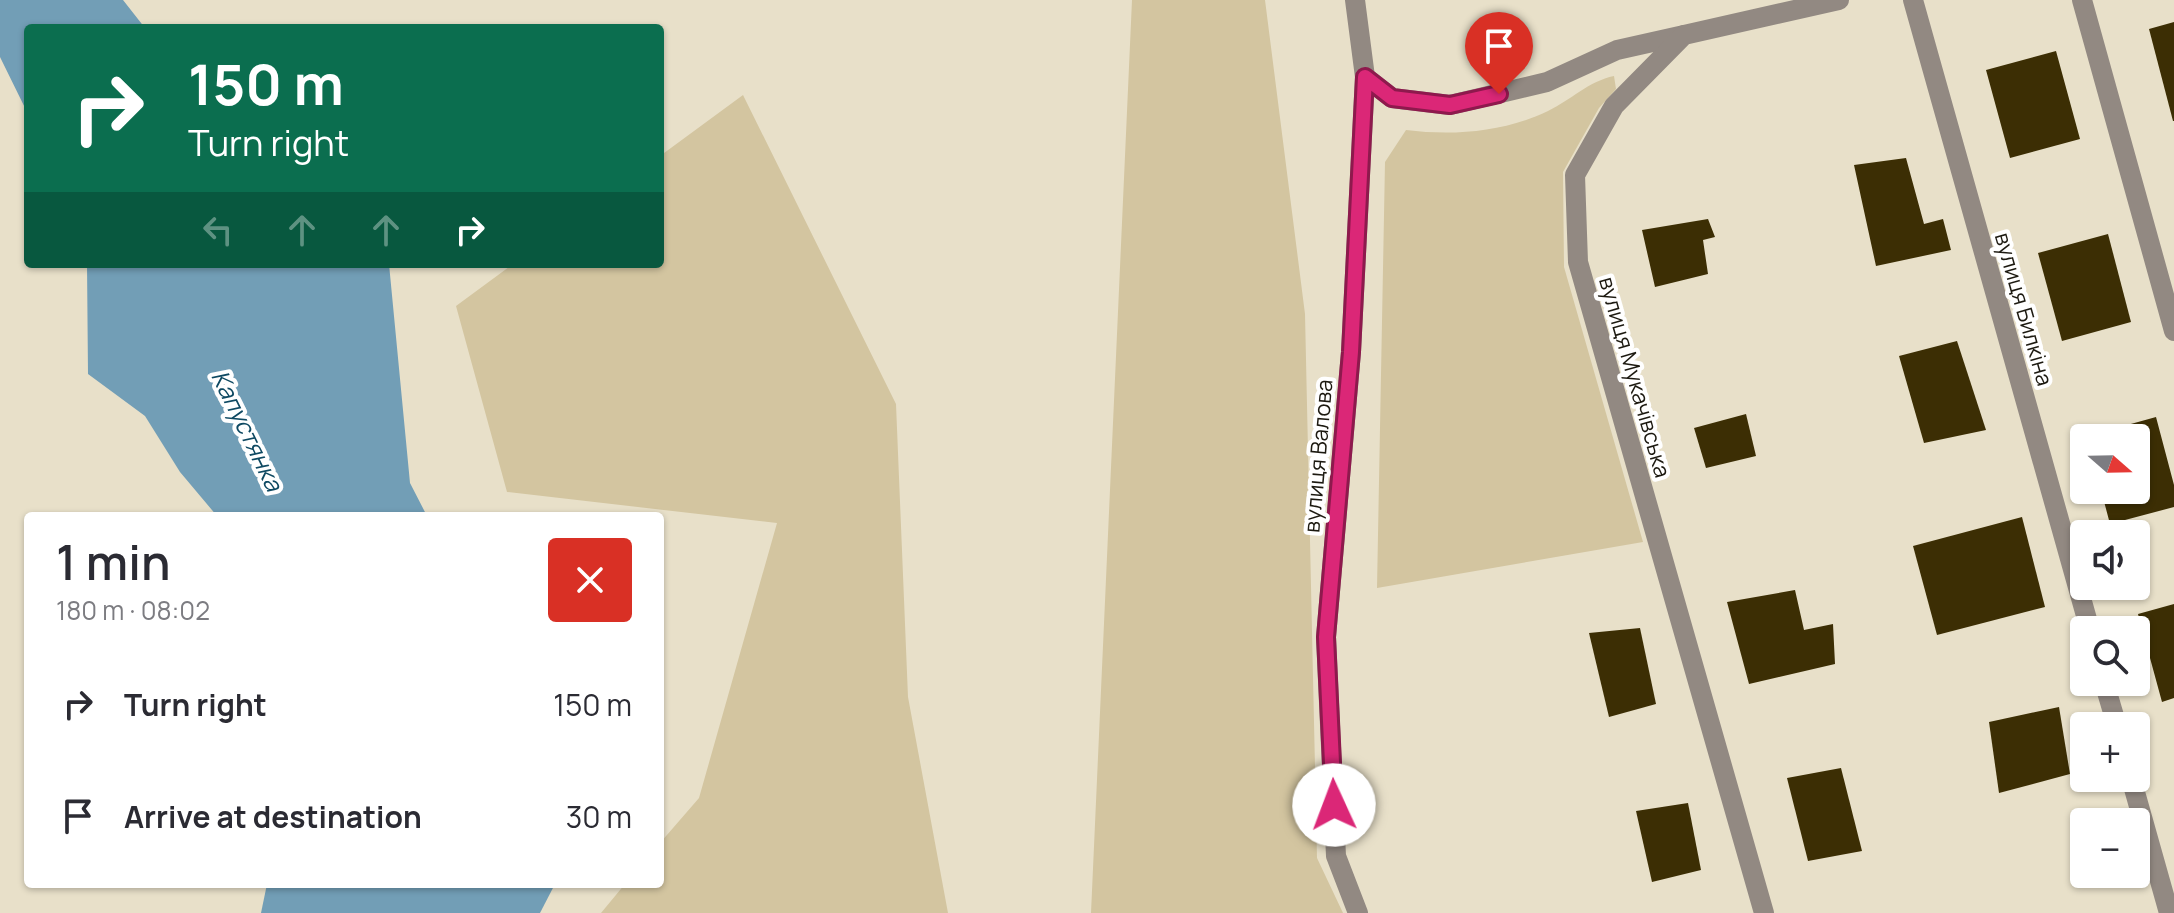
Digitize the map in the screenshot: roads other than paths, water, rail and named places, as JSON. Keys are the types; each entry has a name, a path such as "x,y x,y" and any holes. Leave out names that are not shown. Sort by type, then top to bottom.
{"street":[{"name":"вулиця Валова","path":"1355,0 1365,77 1351,352 1326,637 1336,856 1358,913"},
{"path":"1365,77 1392,98 1450,105 1547,82 1617,50 1839,0"},
{"name":"вулиця Билкіна","path":"1913,0 2086,616"},
{"path":"2082,0 2174,331"},
{"name":"вулиця Мукачівська","path":"1684,35 1614,106 1575,175 1578,262 1764,913"},
{"path":"2135,792 2169,913"}],"water":[{"path":"0,0 123,0 142,24 24,24 24,106 0,57"},
{"name":"Капустянка","path":"87,268 389,268 410,483 425,512 214,512 180,472 145,416 88,374"},
{"path":"266,888 553,888 540,913 261,913"}]}
